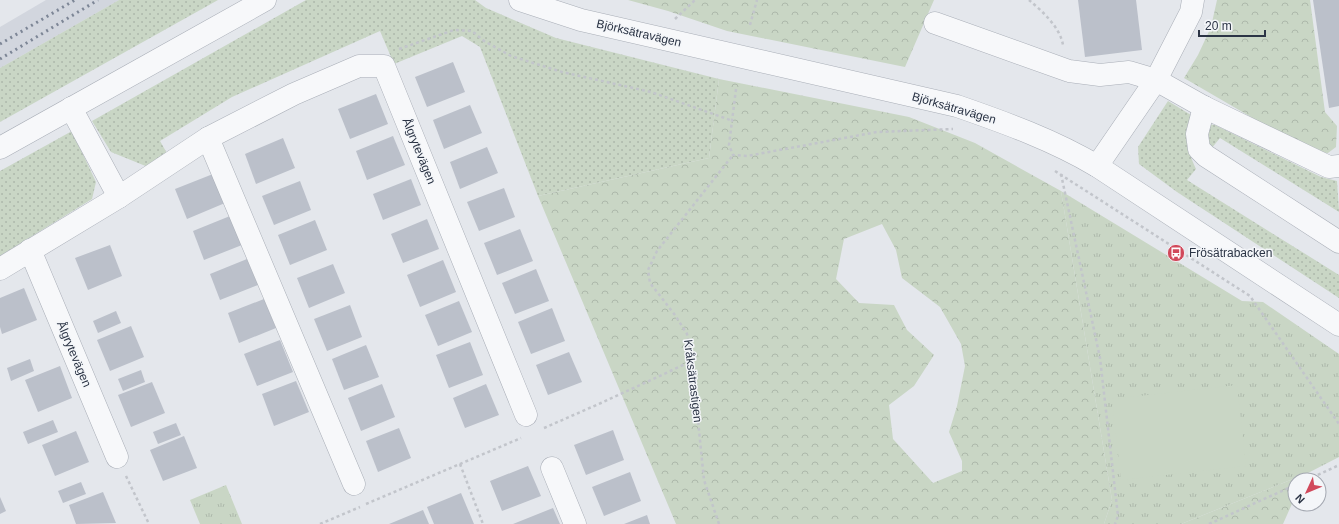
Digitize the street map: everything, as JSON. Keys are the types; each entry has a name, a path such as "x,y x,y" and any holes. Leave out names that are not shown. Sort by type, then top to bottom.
{"street":[{"path":"0,148 265,0"},
{"name":"Björksätravägen","path":"522,0 581,20 957,106 1013,126 1073,152 1097,166 1339,325"},
{"path":"1097,166 1156,80 1191,12 1193,0"},
{"path":"935,23 1069,71 1100,75 1129,72 1156,80 1204,107 1329,167 1339,166"},
{"path":"0,269 119,197 208,138 294,94 359,66 384,66"},
{"name":"Ålgrytevägen","path":"384,66 532,423"},
{"path":"1204,107 1197,134 1199,149 1206,156 1339,242"},
{"path":"71,108 119,197"},
{"path":"208,138 354,484"},
{"name":"Ålgrytevägen","path":"30,250 117,457"},
{"path":"552,468 575,524"}],"path":[{"path":"750,25 757,0"},
{"path":"1028,0 1042,12 1056,29 1062,41 1069,71"},
{"path":"384,66 399,49 454,30 472,31 511,56 562,72 651,92 733,121"},
{"path":"736,89 729,145 734,156 748,156 877,132 957,129"},
{"name":"Kråksätrastigen","path":"719,524 704,480 692,361 687,334 675,315 650,283 648,270 657,251 734,156"},
{"path":"1049,167 1250,296 1339,424"},
{"path":"1061,174 1100,358 1118,516 1115,524"},
{"path":"532,423 601,403 692,361"},
{"path":"320,524 524,437"},
{"path":"117,457 149,524"},
{"path":"460,464 483,524"},
{"path":"1324,472 1339,465"},
{"path":"1209,524 1287,489"}],"shaded area":[{"path":"46,0 119,0 0,68 0,27"}],"green space":[{"path":"119,0 218,0 0,122 0,68"},
{"path":"306,0 475,0 486,8 556,38 719,79 709,158 538,196 480,47 462,36 394,64 380,31 232,97 160,141 168,155 148,167 111,152 92,121"},
{"path":"628,0 934,0 905,67 727,31 668,11"},
{"path":"1217,0 1310,0 1325,112 1337,126 1336,147 1328,153 1311,152 1184,78 1198,55 1211,27"},
{"path":"719,79 909,117 975,143 1061,191 1112,500 1104,524 676,524 538,196 709,158","holes":["882,224 896,250 902,278 940,307 961,344 965,366 957,406 949,432 962,461 962,471 933,483 893,439 889,405 914,386 934,355 907,330 894,305 859,303 836,279 844,239"]},
{"path":"1168,101 1191,115 1187,130 1187,142 1190,155 1196,169 1187,180 1339,275 1339,298 1177,192 1139,164 1138,147"},
{"path":"1207,124 1215,125 1321,177 1337,181 1339,212 1220,138 1211,149 1207,137"},
{"path":"72,131 96,182 92,199 0,256 0,171"},
{"path":"1061,191 1242,301 1263,302 1339,354 1339,457 1310,472 1287,472 1287,481 1181,524 1104,524 1112,500"},
{"path":"1237,385 1246,466 1121,480 1112,399"},
{"path":"1287,481 1287,512 1288,512 1283,524 1181,524"},
{"path":"226,485 242,524 200,524 190,500"}],"building":[{"path":"1078,0 1136,0 1142,50 1085,57"},
{"path":"1313,0 1339,0 1339,106 1329,108"},
{"path":"453,62 465,92 427,107 415,77"},
{"path":"376,94 388,124 350,139 338,109"},
{"path":"470,105 482,133 444,149 433,120"},
{"path":"393,136 405,165 367,180 356,151"},
{"path":"283,138 295,168 256,184 245,154"},
{"path":"487,147 498,173 460,189 450,162"},
{"path":"213,174 225,203 187,219 175,189"},
{"path":"411,179 421,205 383,220 373,194"},
{"path":"300,181 311,210 274,225 262,196"},
{"path":"504,188 515,217 479,231 467,202"},
{"path":"230,216 242,245 204,260 193,231"},
{"path":"427,219 439,249 403,263 391,234"},
{"path":"315,220 327,250 290,265 278,235"},
{"path":"520,229 533,261 497,275 484,243"},
{"path":"110,245 122,276 88,290 75,258"},
{"path":"247,259 258,285 220,300 210,274"},
{"path":"443,260 456,292 420,307 407,275"},
{"path":"333,264 345,293 309,308 297,278"},
{"path":"536,269 549,301 515,314 502,283"},
{"path":"24,288 37,320 2,334 0,327 0,298"},
{"path":"264,299 276,328 239,343 228,313"},
{"path":"459,301 472,332 438,346 425,315"},
{"path":"350,305 362,337 327,351 314,319"},
{"path":"552,308 565,341 531,354 518,322"},
{"path":"116,311 121,323 98,333 93,321"},
{"path":"131,326 144,357 110,371 97,340"},
{"path":"280,340 293,372 257,386 244,354"},
{"path":"470,342 483,375 449,388 436,355"},
{"path":"366,345 379,377 344,390 332,359"},
{"path":"569,352 582,382 548,395 536,365"},
{"path":"30,359 34,371 11,381 7,368"},
{"path":"60,366 72,398 38,412 25,380"},
{"path":"141,370 145,382 123,391 118,379"},
{"path":"296,381 309,412 274,426 262,394"},
{"path":"152,382 165,413 131,427 118,395"},
{"path":"382,384 395,417 361,431 348,398"},
{"path":"486,384 499,415 465,428 453,398"},
{"path":"53,420 58,432 28,444 23,432"},
{"path":"176,423 181,435 158,444 153,432"},
{"path":"399,428 411,458 378,472 366,441"},
{"path":"613,430 624,460 586,475 574,445"},
{"path":"76,431 89,462 55,476 42,445"},
{"path":"184,436 197,468 163,481 150,450"},
{"path":"528,466 541,496 502,511 490,481"},
{"path":"630,472 641,501 604,516 592,487"},
{"path":"81,482 86,494 63,503 58,491"},
{"path":"103,492 116,523 76,524 69,505"},
{"path":"461,493 474,524 434,524 427,507"},
{"path":"0,497 6,511 0,514"},
{"path":"553,508 560,524 513,524"},
{"path":"423,510 429,524 389,524"},
{"path":"647,515 650,524 624,524"}],"railway":[{"path":"0,44 75,0"},
{"path":"0,59 98,0"}],"place":[{"name":"Frösätrabacken","path":"1176,253"}]}
